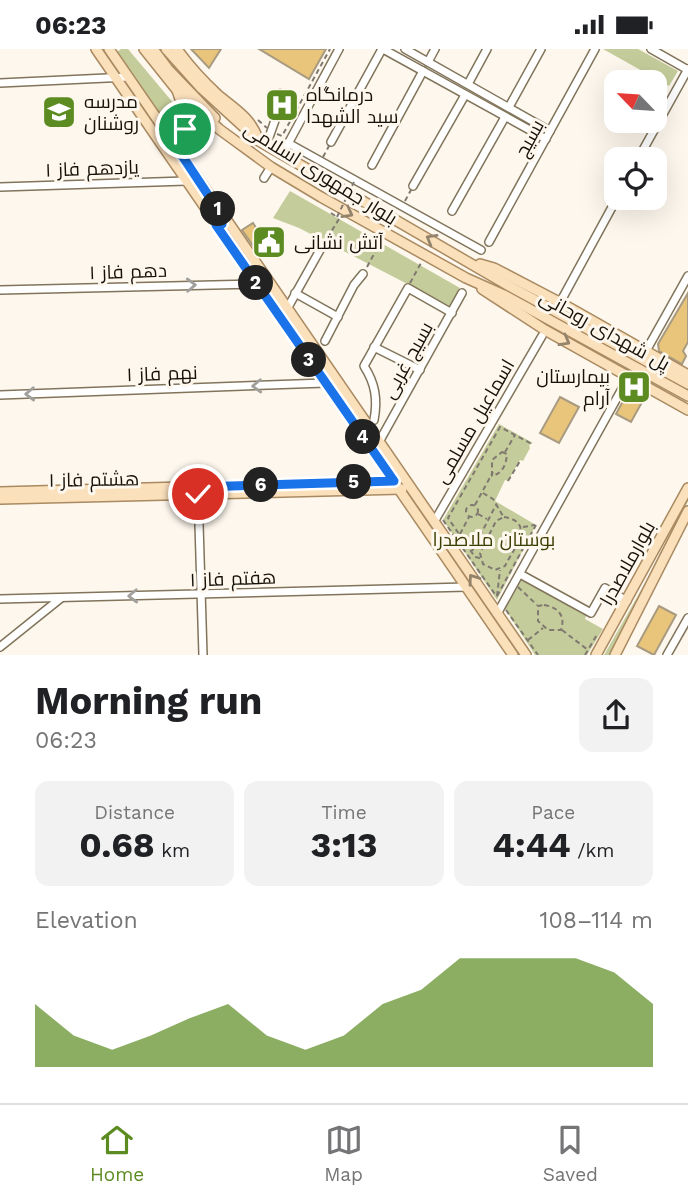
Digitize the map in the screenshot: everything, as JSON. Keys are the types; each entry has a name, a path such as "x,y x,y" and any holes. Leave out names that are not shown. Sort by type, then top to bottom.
{"main road":[{"path":"96,49 186,181 287,309 434,522 501,611 526,655"},
{"path":"109,49 184,154 219,221"},
{"name":"بلوار جمهوری اسلامی","path":"144,49 176,89 246,150 309,190 466,278 504,295"},
{"path":"153,49 246,150"},
{"path":"166,49 201,88 259,141"},
{"name":"بلوار جمهوری اسلامی","path":"177,49 202,79 240,111 254,127 259,141 511,287"},
{"path":"154,114 164,121 177,117 180,102 176,89"},
{"path":"184,154 179,138 187,127 200,122 219,129"},
{"path":"309,190 309,181 317,175"},
{"path":"238,247 256,284 513,655"},
{"path":"470,262 494,268 688,375"},
{"path":"466,278 506,306 688,410"},
{"name":"پل شهدای روحانی","path":"511,287 688,384"},
{"name":"پل شهدای روحانی","path":"504,295 688,396"},
{"name":"هشتم فاز ۱","path":"0,499 408,485"},
{"name":"بلوارملاصدرا","path":"592,653 627,601 688,488"},
{"name":"هشتم فاز ۱","path":"0,492 197,491"},
{"path":"615,655 684,525 688,511"}],"street":[{"path":"282,155 339,49"},
{"path":"331,142 382,49 546,139"},
{"path":"400,59 405,49 551,131"},
{"path":"428,62 435,49"},
{"path":"468,84 487,49"},
{"path":"509,107 541,49"},
{"name":"بسیج","path":"489,241 595,49"},
{"path":"645,147 688,69 651,49"},
{"path":"372,165 423,71"},
{"path":"443,83 449,73"},
{"path":"0,83 128,77"},
{"path":"413,186 465,95"},
{"path":"484,105 488,96"},
{"path":"268,147 278,112"},
{"path":"452,211 505,117"},
{"path":"288,143 481,250"},
{"path":"264,177 271,167"},
{"name":"یازدهم فاز ۱","path":"0,187 186,181"},
{"path":"562,299 610,210"},
{"path":"287,309 320,250"},
{"path":"325,341 363,274"},
{"path":"646,351 688,276"},
{"name":"دهم فاز ۱","path":"0,291 256,284"},
{"path":"374,420 377,406 373,381 364,366 408,288 452,313"},
{"path":"295,293 338,317"},
{"name":"بسیج غربی","path":"379,442 462,293"},
{"name":"اسماعیل مسلمی","path":"434,522 542,336"},
{"path":"374,348 420,370"},
{"name":"نهم فاز ۱","path":"0,395 325,383"},
{"path":"501,611 623,387"},
{"path":"197,491 203,655"},
{"path":"520,574 591,613 605,588 627,601"},
{"name":"هفتم فاز ۱","path":"0,599 466,587"},
{"path":"0,647 61,598"},
{"path":"667,655 688,618"}],"path":[{"path":"257,120 271,132 282,136 330,49"},
{"path":"184,154 209,134"},
{"path":"321,161 331,142"},
{"path":"320,250 354,182"},
{"path":"402,207 413,186"},
{"path":"331,213 338,218"},
{"path":"363,274 381,241"},
{"path":"408,288 422,262"},
{"path":"497,597 443,520 448,518 500,427 532,445"},
{"path":"492,460 505,453 515,435"},
{"path":"492,474 504,469 505,453"},
{"path":"484,455 492,460"},
{"path":"488,520 478,514 475,505 492,474 492,460"},
{"path":"508,481 520,461"},
{"path":"482,492 493,499 504,517"},
{"path":"469,517 466,508 475,505"},
{"path":"471,552 496,505"},
{"path":"459,534 469,517 478,514"},
{"path":"448,518 471,552 488,568 500,569 505,566 522,534 521,527 512,518 504,517 496,521 480,552 480,558"},
{"path":"497,597 536,525 521,527"},
{"path":"497,597 500,569"},
{"path":"514,583 538,606 549,605 560,612 563,619 561,630"},
{"path":"538,606 536,617 543,627 552,631 561,630 592,653"},
{"path":"501,611 538,655"},
{"path":"528,640 543,627"},
{"path":"592,653 598,633"},
{"path":"585,655 592,653"}],"green space":[{"path":"128,49 175,105 173,113 163,115 158,111 117,52"},
{"path":"603,49 638,49 678,71 669,86 667,70 640,70"},
{"path":"290,191 460,288 450,306 299,228 273,218"},
{"name":"بوستان ملاصدرا","path":"499,424 533,443 529,445 523,461 520,460 508,481 505,480 495,501 536,525 497,600 443,520"},
{"path":"409,492 523,655 517,655 405,493"},
{"path":"688,496 657,570 609,655 604,655 648,578"},
{"name":"بوستان ملاصدرا","path":"522,577 587,613 585,619 603,629 587,655 535,655 505,609"}],"building":[{"path":"191,49 221,49 209,68"},
{"path":"259,49 326,49 309,79"},
{"name":"درمانگاه سید الشهدا","path":"280,89 297,99 286,117 281,107 269,108"},
{"path":"253,223 264,240 254,247 242,230"},
{"path":"688,293 688,342 683,351 686,356 682,364 659,351 658,344"},
{"path":"631,386 646,395 631,422 616,414"},
{"path":"560,397 579,407 559,443 540,433"},
{"path":"659,606 676,615 654,655 637,646"}],"place":[{"name":"درمانگاه سید الشهدا","path":"282,105"},
{"name":"مدرسه روشنان","path":"59,112"},
{"name":"آتش نشانی","path":"269,242"},
{"name":"بیمارستان آرام","path":"634,387"}],"route":[{"path":"185,129 179,138 181,154 222,216 222,224 216,225 394,481 197,487 198,494"}]}
